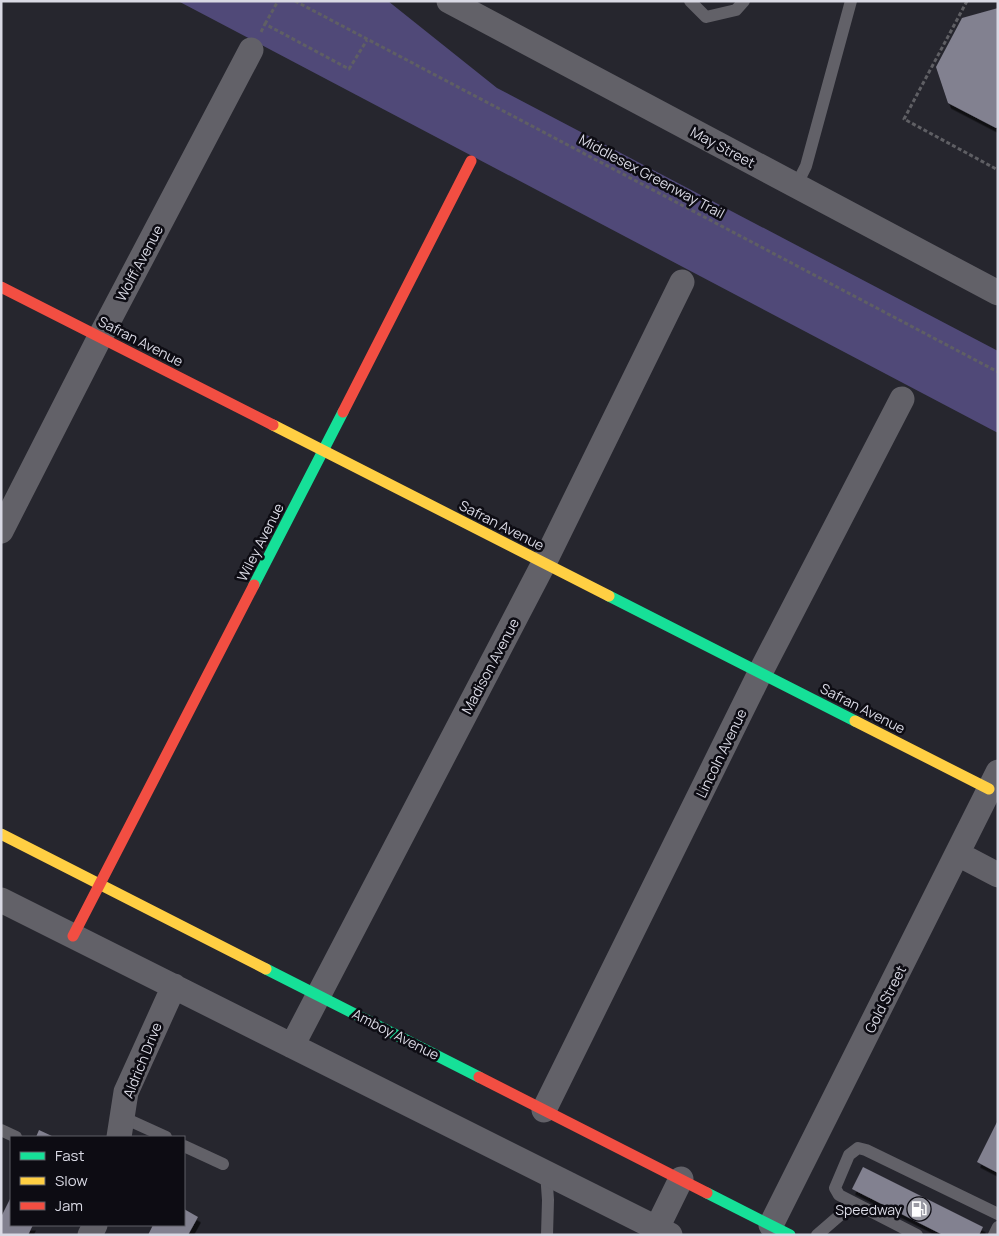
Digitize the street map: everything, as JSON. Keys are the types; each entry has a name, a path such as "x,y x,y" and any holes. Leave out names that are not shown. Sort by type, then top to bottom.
{"street":[{"name":"May Street","path":"449,1 998,293"},
{"name":"Wolff Avenue","path":"1,531 100,337 251,50"},
{"name":"Wiley Avenue","path":"73,936 471,161"},
{"name":"Madison Avenue","path":"292,1046 317,994 544,563 682,282"},
{"name":"Safran Avenue","path":"1,287 760,673 994,781"},
{"name":"Lincoln Avenue","path":"544,1110 760,673 902,399"},
{"name":"Gold Street","path":"781,1230 994,781"},
{"name":"Amboy Avenue","path":"1,834 781,1230"},
{"path":"958,854 998,875"},
{"path":"1,900 663,1231 681,1179"},
{"name":"Aldrich Drive","path":"121,1127 126,1092 174,986"}],"lane":[{"path":"690,1 706,17 736,10 744,1"},
{"path":"796,186 806,166 852,1"},
{"path":"121,1127 162,1136"},
{"path":"1,1130 14,1136"},
{"path":"185,1146 223,1164"},
{"path":"917,1235 839,1195 835,1188 849,1155 858,1148 866,1150 998,1214"},
{"path":"546,1172 548,1200 547,1235"},
{"path":"817,1235 854,1203"},
{"path":"994,1235 998,1227"}],"path":[{"path":"251,50 278,1"},
{"name":"Middlesex Greenway Trail","path":"295,1 998,372"},
{"path":"967,1 904,119 998,170"},
{"path":"265,24 349,70 367,40"}],"shaded area":[{"path":"178,1 388,1 497,88 998,351 998,433"}],"building":[{"path":"998,8 998,127 996,128 948,103 936,67 962,18"},
{"path":"998,1120 998,1173 977,1162"},
{"path":"39,1130 52,1136 36,1136"},
{"path":"863,1167 983,1227 979,1235 943,1235 852,1189"},
{"path":"10,1199 10,1226 32,1226 28,1235 1,1235 1,1217"},
{"path":"185,1210 198,1217 188,1235 148,1235 152,1226 185,1226"}],"traffic: fast":[{"path":"254,585 343,412"},
{"path":"609,596 855,721"},
{"path":"266,969 479,1077"},
{"path":"707,1193 790,1235"}],"traffic: slow":[{"path":"273,425 609,596"},
{"path":"855,721 989,789"},
{"path":"1,834 266,969"}],"traffic: jam":[{"path":"343,412 471,161"},
{"path":"1,287 273,425"},
{"path":"73,936 254,585"},
{"path":"479,1077 707,1193"}],"place":[{"name":"Speedway","path":"919,1209"}]}
